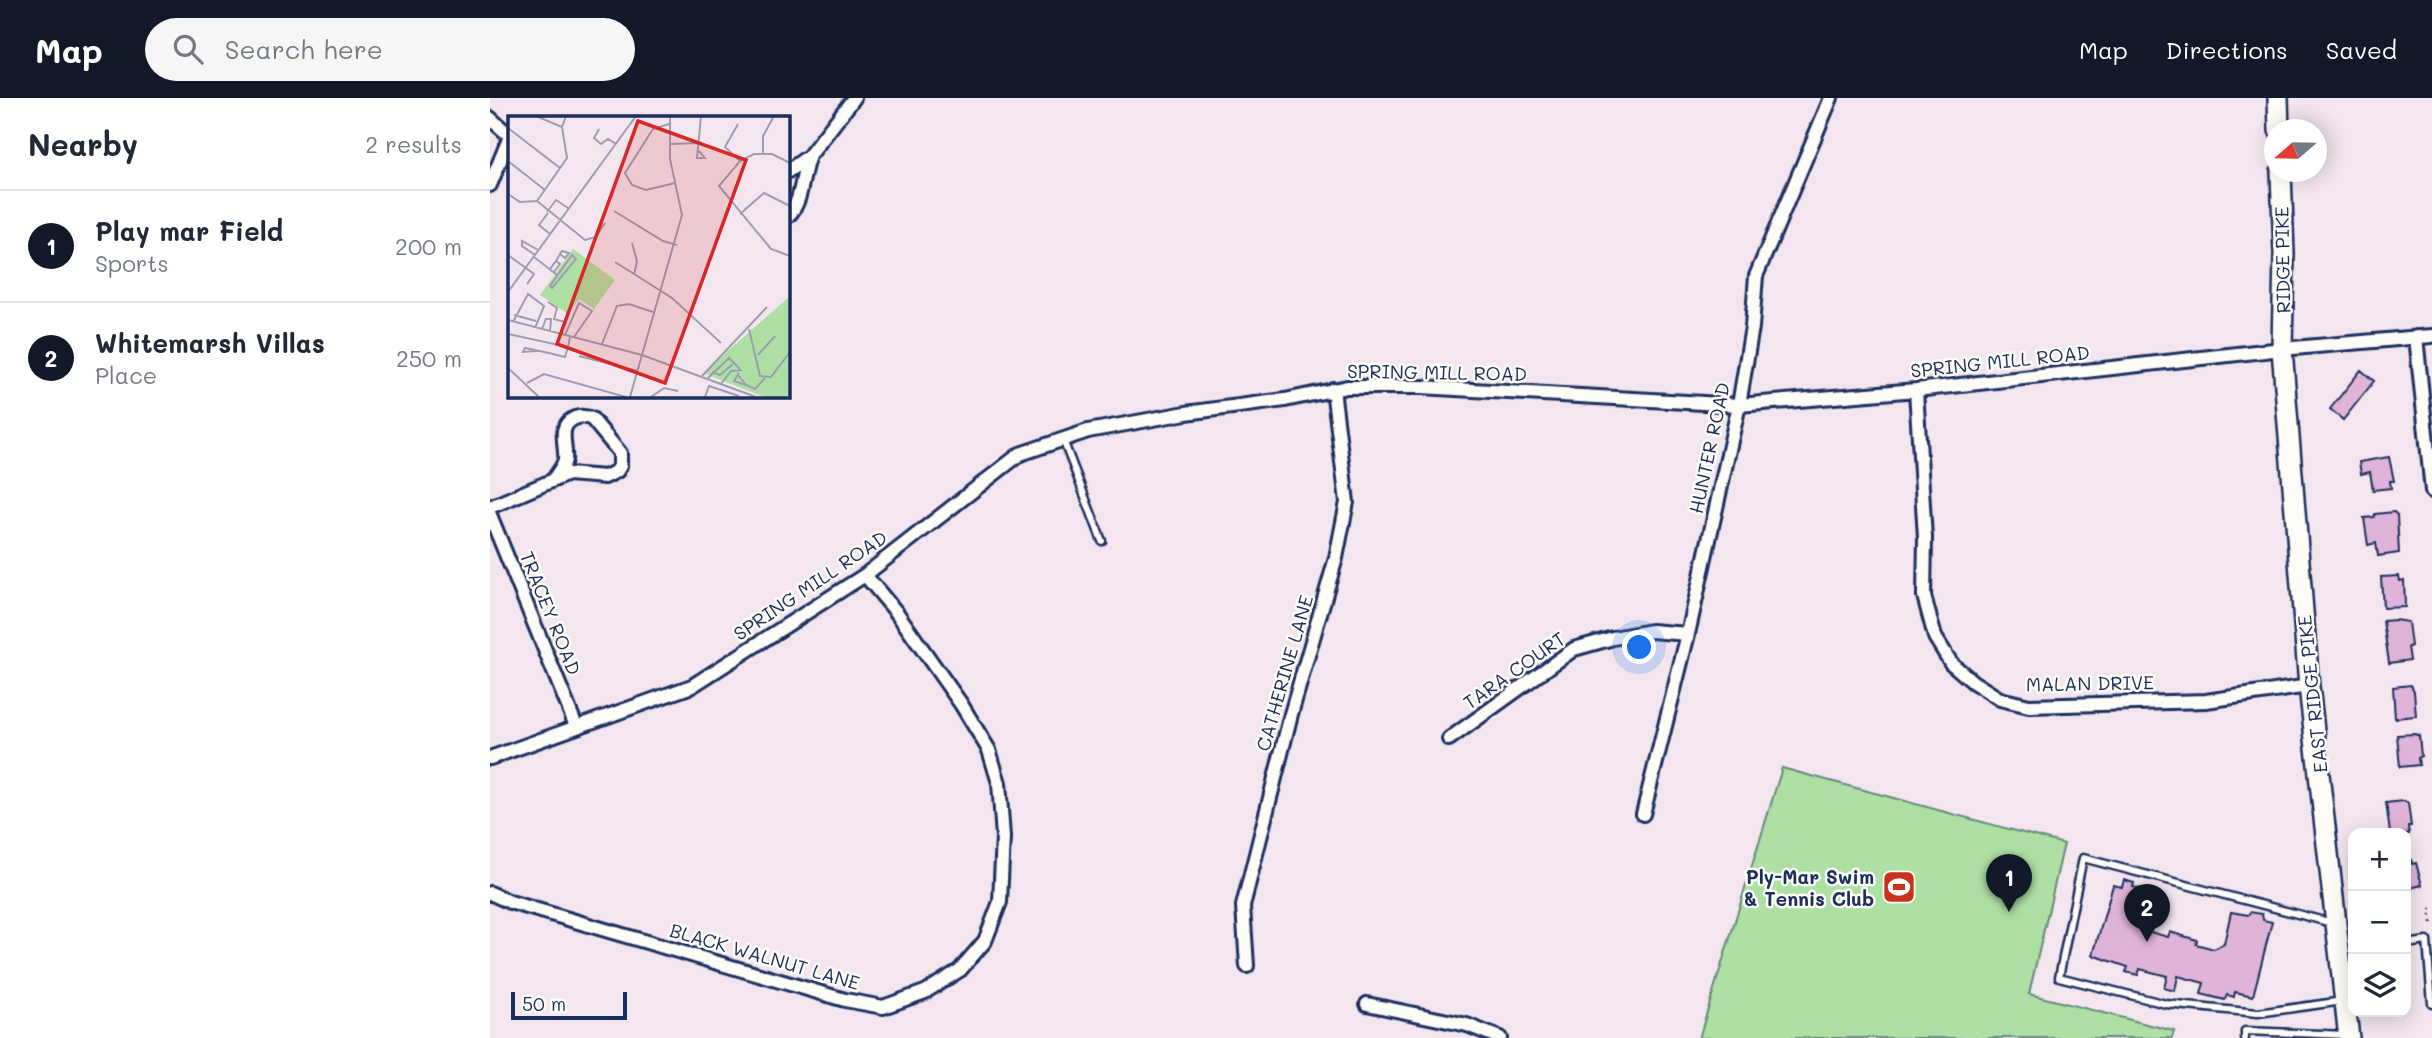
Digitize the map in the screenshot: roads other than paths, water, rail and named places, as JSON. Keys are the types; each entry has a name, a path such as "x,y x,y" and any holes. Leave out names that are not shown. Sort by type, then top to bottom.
{"main road":[{"path":"2278,98 2279,119"},
{"name":"RIDGE PIKE","path":"2280,182 2284,254 2282,349"},
{"name":"EAST RIDGE PIKE","path":"2282,349 2309,686 2336,925 2346,951 2345,1001 2349,1036"}],"street":[{"path":"789,215 799,198 803,171 809,156 854,98"},
{"name":"HUNTER ROAD","path":"1643,814 1688,634 1739,405 1752,327 1756,276 1831,98"},
{"path":"490,118 508,136"},
{"path":"490,185 508,140"},
{"path":"789,170 809,156"},
{"name":"SPRING MILL ROAD","path":"490,758 692,686 865,575 1020,454 1088,431 1279,401 1347,387 1420,387 1739,405 1916,390 2282,349 2432,336"},
{"path":"2416,337 2432,491"},
{"name":"CATHERINE LANE","path":"1248,966 1243,906 1291,713 1336,558 1347,502 1334,389"},
{"name":"MALAN DRIVE","path":"1916,390 1925,538 1924,596 1935,637 1951,663 1973,682 2000,699 2029,706 2206,701 2309,686"},
{"path":"490,507 552,480 577,474 605,477 617,471 620,466 620,453 592,419 579,417 567,423 564,428 565,461 552,480"},
{"name":"TRACEY ROAD","path":"490,516 576,726"},
{"name":"BLACK WALNUT LANE","path":"490,893 510,902 845,1000 883,1007 925,992 960,970 985,940 1000,902 1003,837 999,783 989,750 961,704 897,613 865,575"},
{"name":"TARA COURT","path":"1449,739 1574,649 1651,631 1688,634"},
{"path":"1367,1004 1467,1025 1500,1038"}],"lane":[{"path":"1063,440 1102,541"},
{"path":"2336,925 2083,858 2059,977 2166,1004 2258,1013 2345,1001"},
{"path":"2411,943 2429,941 2432,1004"},
{"path":"2245,1038 2245,1031 2349,1036"}],"place":[{"name":"Ply-Mar Swim & Tennis Club","path":"1899,887"},
{"name":"Play mar Field","path":"2009,912"},
{"name":"Whitemarsh Villas","path":"2147,942"}]}
